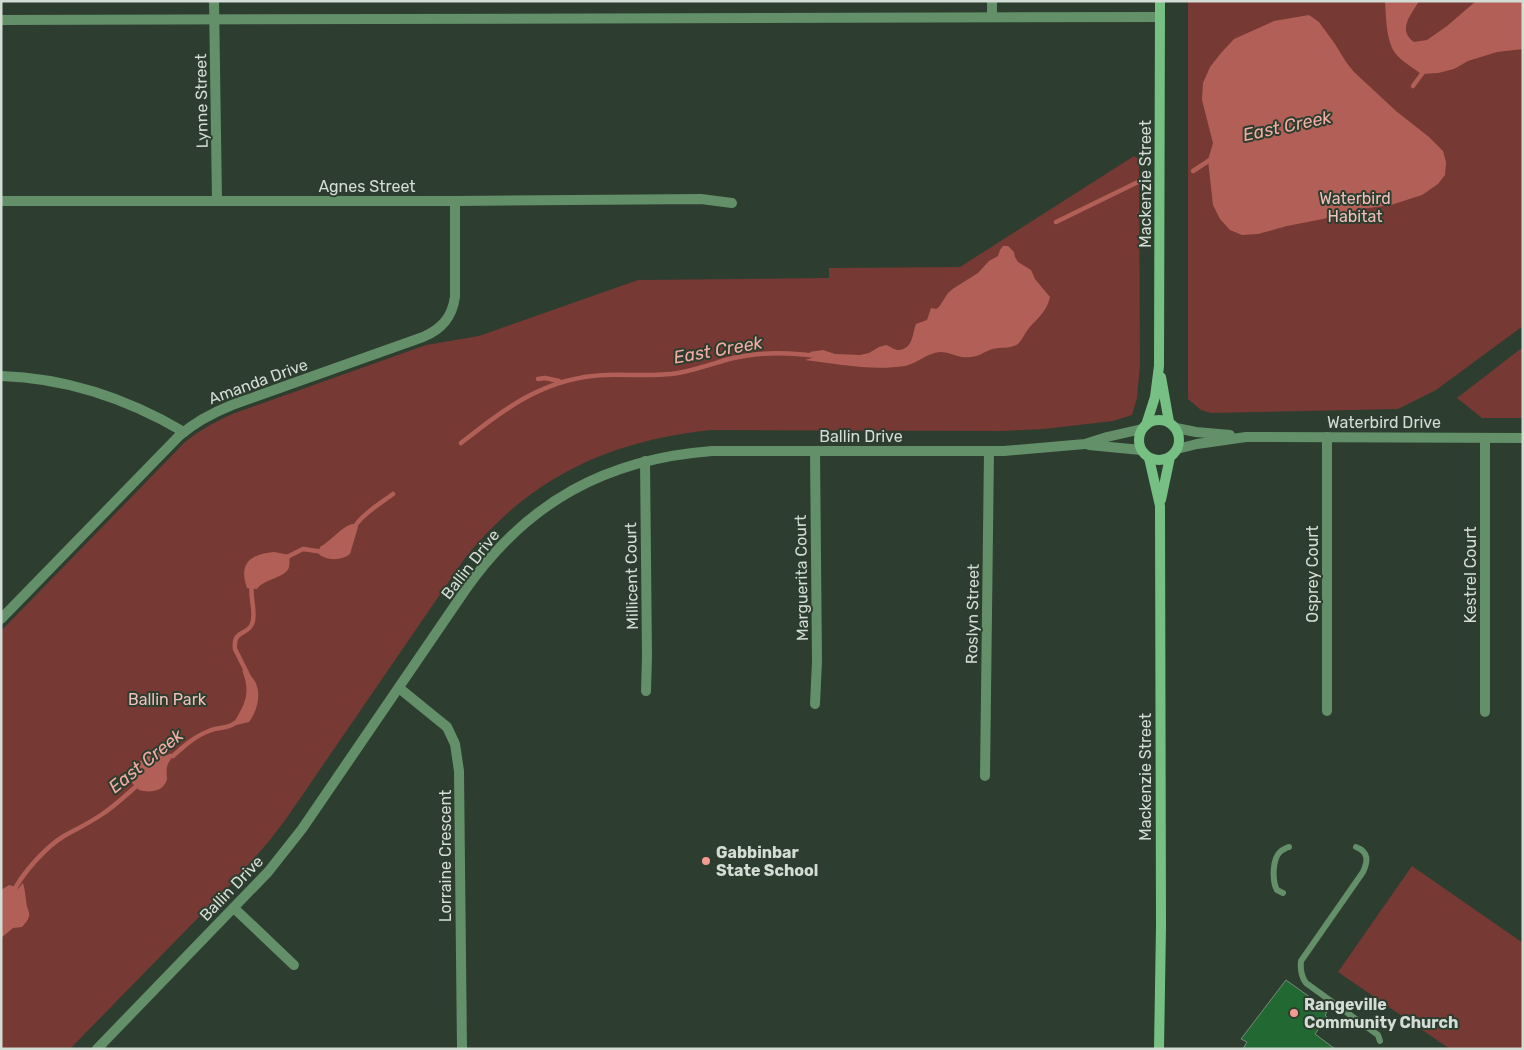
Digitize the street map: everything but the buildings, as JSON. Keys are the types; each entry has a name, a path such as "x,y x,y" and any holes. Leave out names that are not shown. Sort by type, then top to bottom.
{"main road":[{"name":"Mackenzie Street","path":"1144,427 1155,397 1159,366 1160,1"},
{"name":"Mackenzie Street","path":"1159,366 1172,425"},
{"path":"1156,420 1172,425 1180,438 1178,449 1170,458 1160,461 1149,458 1141,450 1139,439 1144,427 1156,420"},
{"name":"Mackenzie Street","path":"1149,458 1160,506"},
{"name":"Mackenzie Street","path":"1159,1049 1161,926 1160,506 1170,458"}],"street":[{"name":"Lynne Street","path":"214,1 217,201"},
{"path":"992,1 992,17"},
{"path":"1,20 1160,17"},
{"name":"Agnes Street","path":"1,202 701,199 732,203"},
{"name":"Amanda Drive","path":"2,616 184,432 200,420 215,411 438,330 448,318 455,297 455,201"},
{"path":"1,376 37,379 88,389 138,407 184,432"},
{"name":"Waterbird Drive","path":"1172,425 1196,432 1246,437 1523,438"},
{"name":"Ballin Drive","path":"1085,444 1144,427"},
{"name":"Waterbird Drive","path":"1178,449 1196,444 1246,437"},
{"name":"Osprey Court","path":"1327,437 1327,711"},
{"name":"Kestrel Court","path":"1485,438 1485,712"},
{"name":"Ballin Drive","path":"97,1049 268,872 302,830 480,570 512,534 569,492 612,471 645,461 678,454 712,451 989,452 1085,444 1141,450"},
{"name":"Marguerita Court","path":"815,451 817,660 815,704"},
{"name":"Roslyn Street","path":"985,776 989,452"},
{"name":"Millicent Court","path":"645,461 646,691"},
{"name":"Lorraine Crescent","path":"399,688 447,727 455,744 460,771 462,1049"},
{"path":"234,908 294,965"}],"lane":[{"path":"1283,893 1274,886 1276,856 1282,850 1289,847"},
{"path":"1356,847 1362,849 1366,855 1367,862 1363,872 1301,961 1300,968 1301,976 1306,984 1378,1035 1380,1041"}],"green space":[{"name":"Waterbird Habitat","path":"1188,1 1523,1 1523,326 1436,390 1398,409 1211,413 1201,410 1188,399"},
{"name":"Ballin Park","path":"1134,156 1139,159 1140,364 1137,398 1132,415 1113,421 1044,429 1003,431 711,430 674,435 639,443 605,454 574,468 545,485 517,505 490,530 465,558 270,840 237,878 70,1049 1,1049 1,631 185,442 208,426 235,413 426,345 479,336 638,280 829,278 829,268 960,267"},
{"path":"1523,347 1523,418 1482,418 1457,398"},
{"path":"1412,866 1523,943 1523,1049 1450,1049 1338,972"}],"water":[{"path":"1385,1 1419,1 1409,17 1406,27 1406,32 1414,42 1427,40 1447,26 1476,1 1523,1 1523,49 1497,52 1468,61 1454,69 1438,73 1421,74 1401,59 1392,48 1387,31"},
{"path":"1309,15 1319,22 1354,72 1443,151 1446,162 1445,175 1438,184 1422,195 1391,205 1361,209 1258,234 1242,235 1230,230 1220,219 1213,205 1208,160 1213,143 1202,100 1203,83 1210,67 1234,39 1274,21"},
{"path":"1003,246 1008,246 1014,252 1018,262 1031,270 1035,279 1050,297 1049,302 1039,317 1015,346 992,349 973,357 940,352 910,365 880,368 805,360 818,356 809,352 823,350 835,354 860,355 886,345 898,350 907,347 912,340 916,324 927,320 931,308 936,309 939,307 948,293 978,273 989,261 998,256"},
{"path":"352,524 356,524 358,527 350,554 343,558 329,559 318,553 320,547"},
{"path":"274,552 290,555 287,571 264,583 257,589 247,588 244,572 249,561 259,555"},
{"path":"242,670 251,676 255,682 258,694 257,706 249,722 232,726 245,700 246,686"},
{"path":"159,752 164,755 176,753 169,761 167,779 163,787 156,790 139,790 132,783 135,770 146,757"},
{"path":"23,883 29,914 28,919 22,927 13,928 1,938 1,890 9,885 17,890"}],"waterway":[{"name":"East Creek","path":"1413,86 1424,71"},
{"name":"East Creek","path":"1193,171 1213,158"},
{"name":"East Creek","path":"1056,222 1138,182"},
{"name":"East Creek","path":"461,443 494,418 528,397 545,388 584,377 678,373 741,356 752,355 787,353 823,357"},
{"path":"538,379 545,378 559,381"},
{"name":"East Creek","path":"354,528 366,514 393,494"},
{"name":"East Creek","path":"285,558 303,549 324,552"},
{"name":"East Creek","path":"250,679 235,649 235,643 238,635 250,628 252,624 252,584"},
{"name":"East Creek","path":"173,756 199,736 235,723"},
{"name":"East Creek","path":"13,893 28,869 50,846 106,811 140,783"}],"place":[{"name":"Gabbinbar State School","path":"706,861"},
{"name":"Rangeville Community Church","path":"1294,1013"}]}
